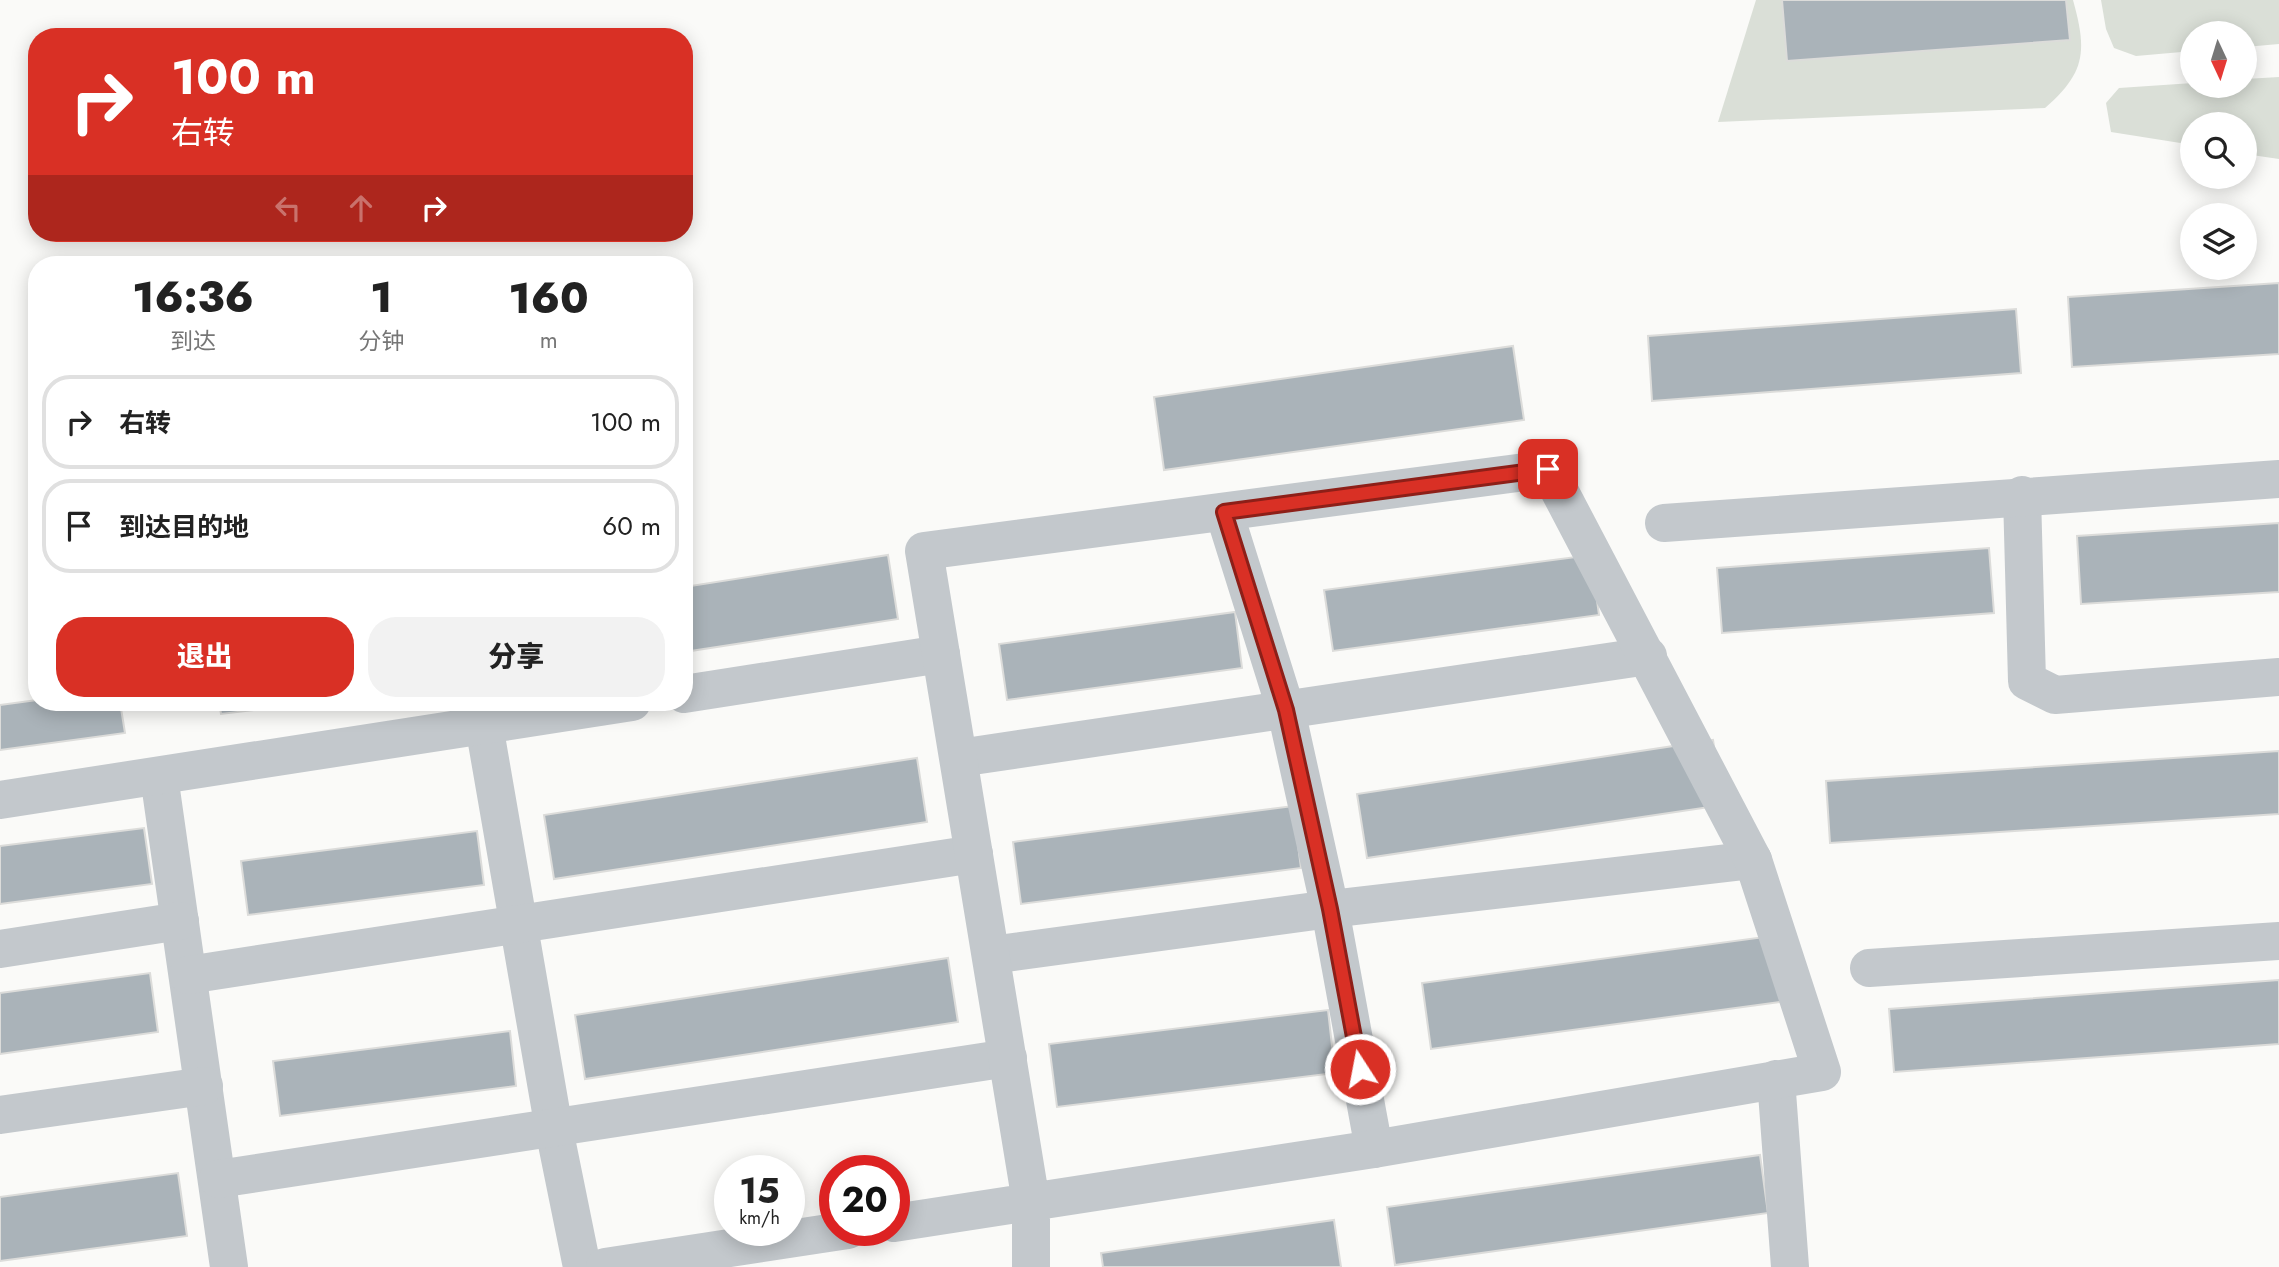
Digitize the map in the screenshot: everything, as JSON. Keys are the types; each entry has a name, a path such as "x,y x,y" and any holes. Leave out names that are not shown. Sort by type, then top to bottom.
{"street":[{"path":"910,1221 1031,1202 1374,1149 1822,1072 1754,860 1548,469 925,551 1031,1202 1031,1267"},
{"path":"1664,523 2022,495 2279,479"},
{"path":"2022,495 2027,681 2055,695 2279,677"},
{"path":"1224,512 1286,710 1330,909 1374,1149"},
{"path":"693,693 941,654"},
{"path":"959,758 1648,656"},
{"path":"0,800 159,776 482,713 509,711"},
{"path":"482,713 554,1129 582,1267"},
{"path":"159,776 229,1267"},
{"path":"188,975 974,854"},
{"path":"991,955 1330,909 1754,860"},
{"path":"0,949 180,921"},
{"path":"1869,968 2279,942"},
{"path":"218,1179 1008,1058"},
{"path":"1776,1079 1783,1266"},
{"path":"0,1115 204,1086"},
{"path":"605,1267 819,1234"}],"shaded area":[{"path":"1756,0 2073,0 2080,33 2080,60 2069,83 2045,108 1718,122"},
{"path":"2101,0 2279,0 2279,44 2258,46 2258,21 2180,21 2180,52 2136,56 2114,48 2106,29"},
{"path":"2279,77 2279,159 2257,156 2257,112 2180,112 2180,143 2111,132 2106,103 2119,88 2180,84 2180,98 2258,98 2258,78"}],"building":[{"path":"1782,0 2066,0 2070,40 1787,61"},
{"path":"2279,283 2279,354 2072,367 2068,297"},
{"path":"2016,309 2021,373 1652,401 1648,336"},
{"path":"1513,346 1524,420 1164,470 1154,397"},
{"path":"2279,523 2279,592 2081,604 2077,536"},
{"path":"1989,548 1994,613 1722,633 1717,568"},
{"path":"888,555 898,619 693,651 693,586"},
{"path":"1591,555 1599,615 1333,651 1324,590"},
{"path":"1235,612 1242,668 1007,700 999,644"},
{"path":"28,701 28,711 121,711 125,733 0,750 0,705"},
{"path":"220,711 246,711 221,714"},
{"path":"1713,740 1723,805 1367,858 1357,794"},
{"path":"2279,751 2279,814 1830,843 1826,781"},
{"path":"917,758 927,822 554,879 544,815"},
{"path":"1293,806 1301,868 1021,904 1013,842"},
{"path":"144,828 152,884 0,904 0,846"},
{"path":"477,831 484,885 248,915 241,861"},
{"path":"1779,935 1788,1001 1431,1049 1422,983"},
{"path":"948,958 958,1022 585,1079 575,1015"},
{"path":"150,973 158,1032 0,1054 0,993"},
{"path":"2279,980 2279,1044 1894,1072 1889,1009"},
{"path":"1328,1010 1335,1073 1057,1107 1049,1044"},
{"path":"510,1031 516,1086 280,1116 273,1061"},
{"path":"1760,1155 1768,1213 1395,1265 1387,1207"},
{"path":"178,1173 187,1236 0,1261 0,1197"},
{"path":"1334,1220 1341,1267 1103,1267 1101,1253"}],"route":[{"path":"1360,1069 1330,909 1286,710 1224,512 1548,469"}]}
